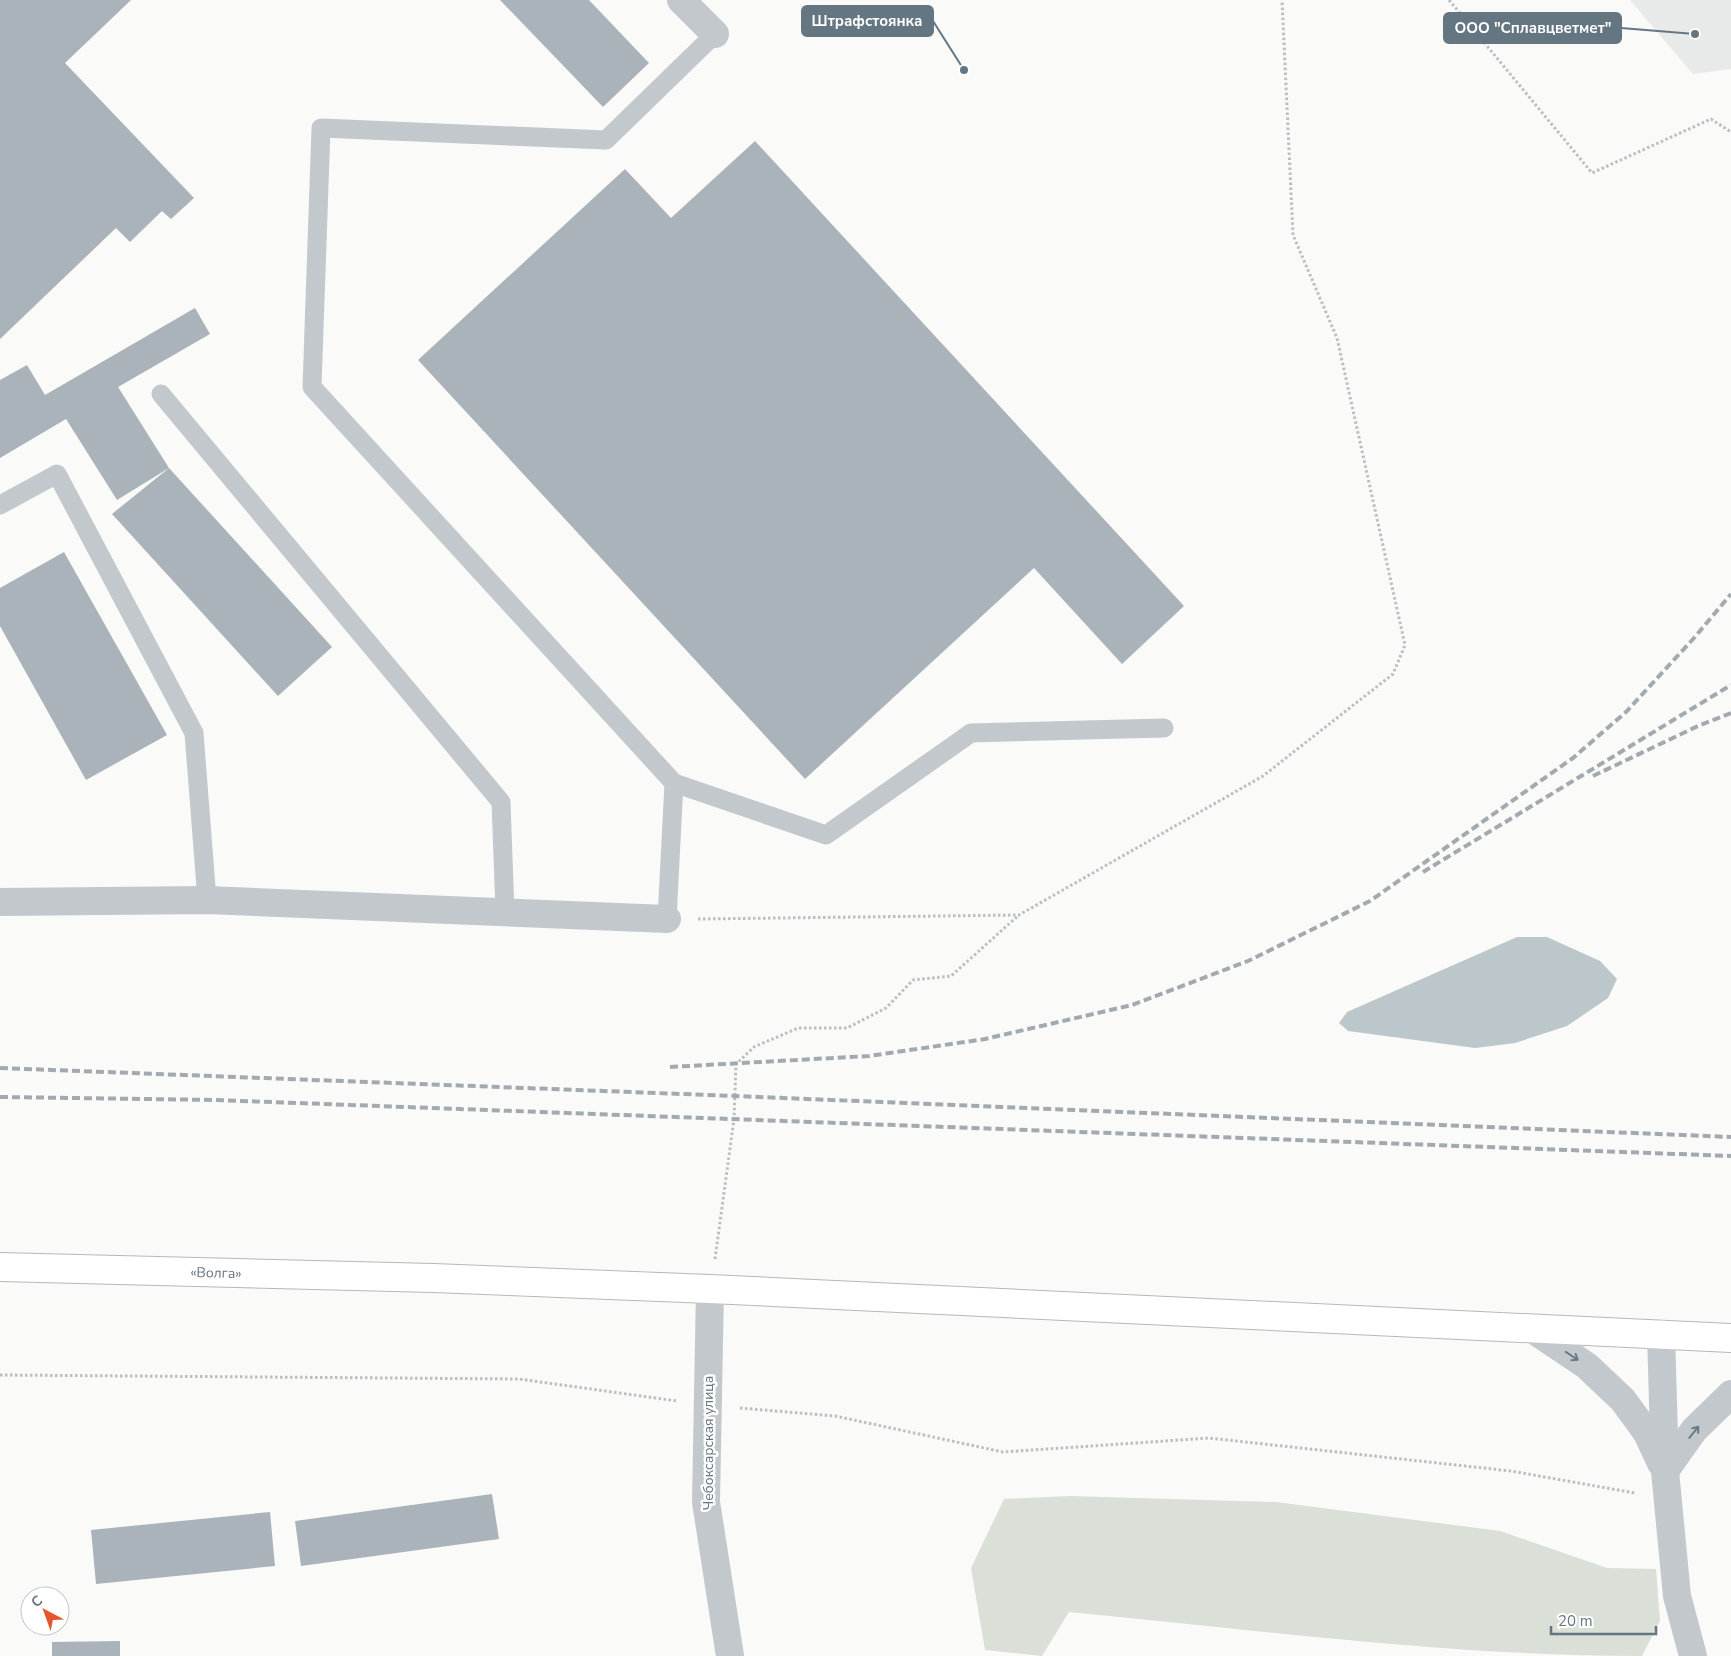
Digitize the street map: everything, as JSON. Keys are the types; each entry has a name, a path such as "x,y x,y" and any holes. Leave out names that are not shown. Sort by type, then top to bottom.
{"highway":[{"name":"«Волга»","path":"0,1267 433,1278 710,1289 1731,1338"}],"street":[{"path":"681,0 715,34"},
{"path":"0,902 208,900 668,919"},
{"name":"Чебоксарская улица","path":"710,1289 706,1502 730,1656"},
{"path":"1532,1328 1587,1366 1622,1400 1647,1432 1665,1471"},
{"path":"1661,1334 1665,1471 1677,1596 1693,1656"},
{"path":"1665,1471 1694,1430 1731,1394"}],"lane":[{"path":"715,34 606,140 321,128 312,387 674,784 826,835 971,733 1164,728"},
{"path":"161,394 502,802 505,912"},
{"path":"0,505 57,474 190,724 194,733 208,900"},
{"path":"668,919 674,784"}],"path":[{"path":"710,1289 734,1119 736,1064 754,1047 798,1028 847,1028 886,1008 913,980 951,976 1019,915 1263,776 1393,674 1405,646 1337,338 1293,235 1282,0"},
{"path":"1449,0 1592,173 1711,119 1731,132"},
{"path":"668,919 1019,915"},
{"path":"0,1375 519,1379 708,1406 835,1416 1003,1452 1209,1438 1511,1471 1668,1499"}],"shaded area":[{"path":"1630,0 1731,0 1731,69 1693,74"},
{"path":"1517,937 1547,937 1600,961 1617,979 1608,998 1567,1026 1515,1043 1475,1048 1348,1031 1339,1023 1347,1012"},
{"path":"1070,1496 1276,1502 1500,1531 1607,1568 1656,1569 1660,1621 1642,1656 1570,1655 1499,1652 1356,1641 1069,1612 1042,1656 985,1650 971,1568 1004,1499"}],"building":[{"path":"0,0 131,0 65,63 194,198 171,219 162,211 130,242 116,228 0,339"},
{"path":"500,0 589,0 649,63 603,107"},
{"path":"755,141 1184,606 1122,664 1034,568 805,779 418,360 625,169 671,218"},
{"path":"195,308 210,334 118,387 169,468 117,500 66,419 0,458 0,380 27,365 45,395"},
{"path":"169,468 332,647 278,696 112,514"},
{"path":"64,552 167,735 86,780 0,626 0,588"},
{"path":"492,1494 499,1539 301,1566 295,1521"},
{"path":"270,1512 275,1566 96,1584 91,1530"},
{"path":"120,1641 120,1656 52,1656 52,1642"}],"railway":[{"path":"670,1067 869,1056 985,1039 1132,1005 1248,961 1370,901 1573,758 1626,712 1694,638 1731,594"},
{"path":"1423,872 1731,685"},
{"path":"1593,776 1698,726 1731,713"},
{"path":"0,1068 1731,1137"},
{"path":"0,1097 216,1100 1731,1156"}],"place":[{"name":"ООО \"Сплавцветмет\"","path":"1695,34"},
{"name":"Штрафстоянка","path":"964,70"}]}
